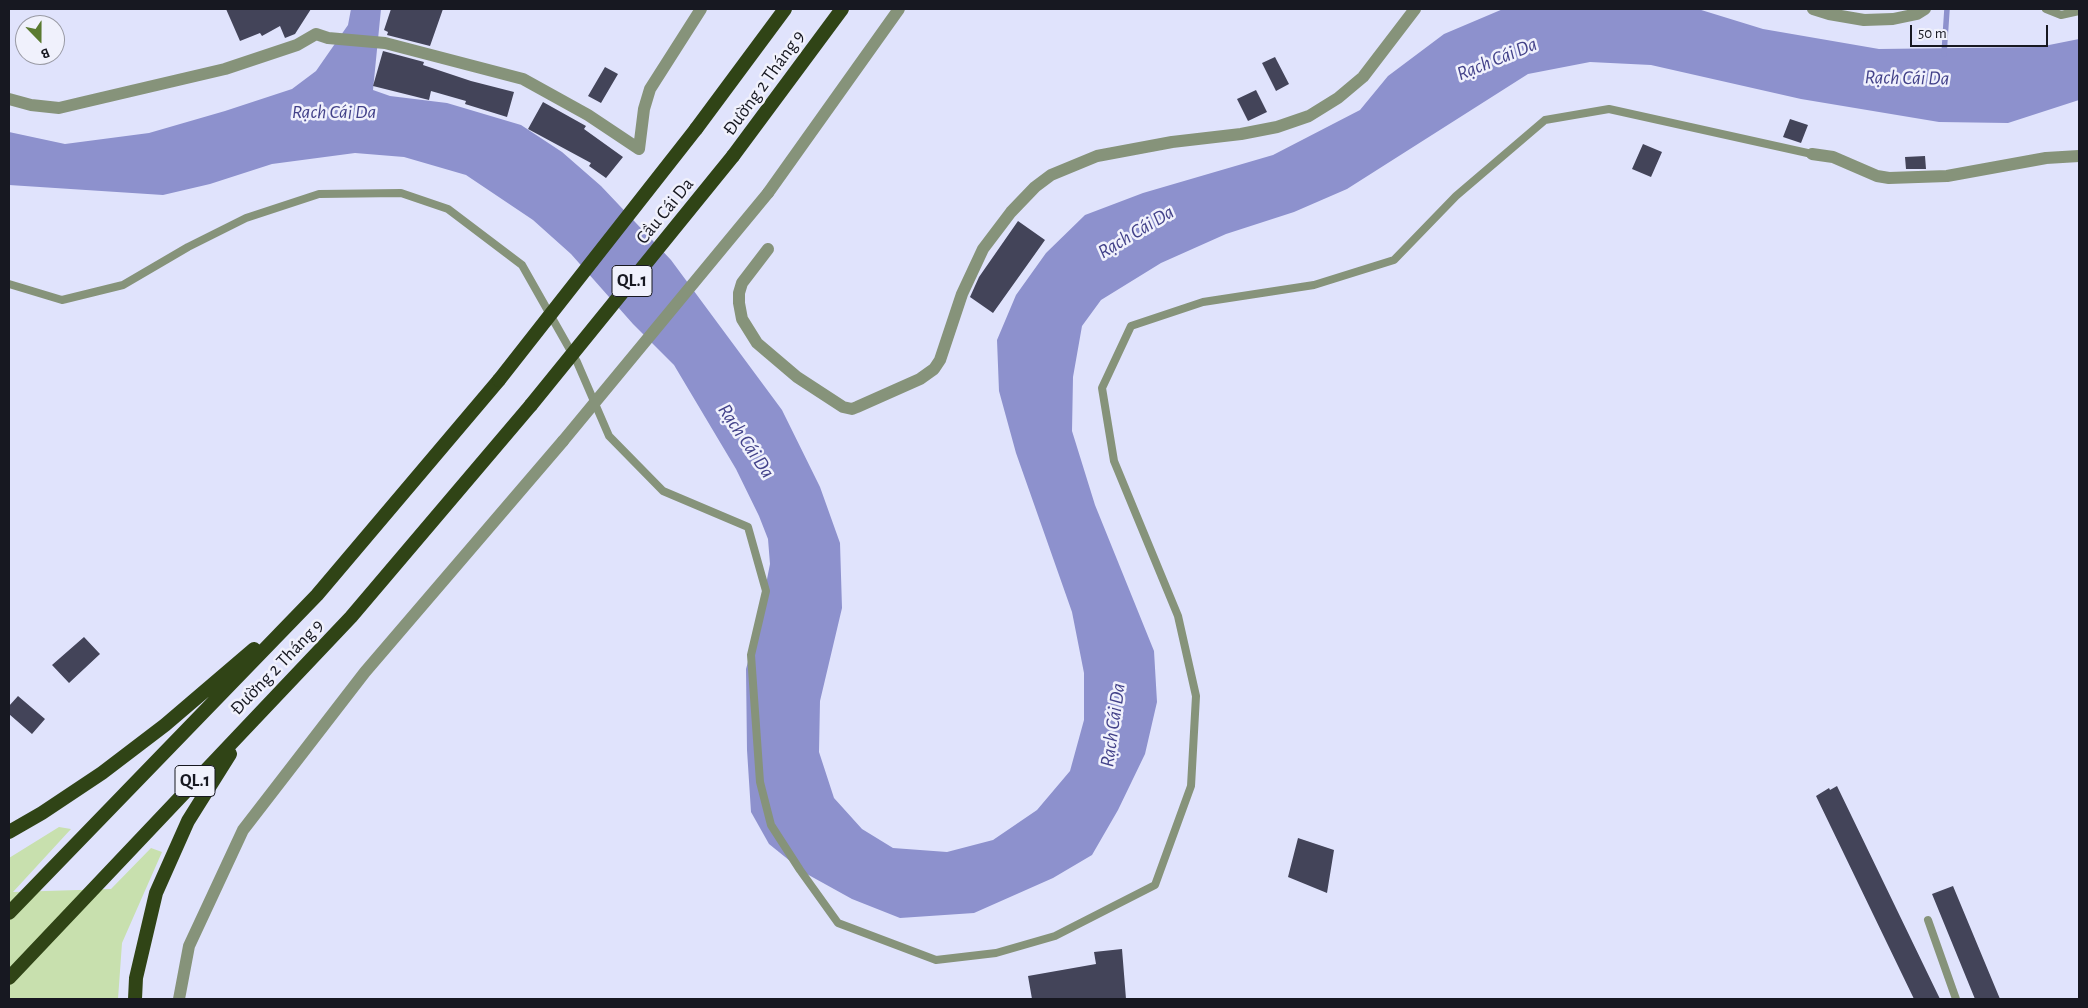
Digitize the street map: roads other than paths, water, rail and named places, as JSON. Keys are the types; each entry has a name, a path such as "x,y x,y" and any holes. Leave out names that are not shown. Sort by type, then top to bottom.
{"highway":[{"name":"Đường 2 Tháng 9","path":"696,130 785,9"},
{"name":"Đường 2 Tháng 9","path":"733,156 842,9"},
{"name":"Cầu Cái Da","path":"499,380 696,130"},
{"name":"Cầu Cái Da","path":"532,405 733,156"},
{"name":"Đường 2 Tháng 9","path":"9,913 317,595 499,380"},
{"name":"Đường 2 Tháng 9","path":"9,978 351,616 532,405"},
{"path":"9,832 42,813 102,773 165,725 317,595"},
{"path":"135,999 136,978 156,893 188,820 225,761 351,616"}],"street":[{"path":"9,99 31,105 59,108 225,69 297,45 316,34 328,38 385,43 530,81 588,115 639,149 643,116 650,89 701,9"},
{"path":"179,999 189,946 243,830 365,672 563,442 768,193 899,9"},
{"path":"768,249 742,283 738,293 742,319 758,343 797,378 843,407 852,409 920,378 934,369 940,360 962,294 983,249 1011,212 1035,187 1051,175 1097,156 1172,142 1268,129 1309,116 1338,98 1363,77 1415,9"},
{"path":"1813,9 1829,14 1864,20 1893,19 1917,14 1925,9"},
{"path":"1812,154 1833,157 1877,176 1889,178 1947,176 2046,158 2079,156"}],"lane":[{"path":"2046,9 2061,15 2079,11"},
{"path":"9,284 62,300 123,285 246,218 319,194 401,193 448,209 522,265 577,362 609,436 663,490 748,527 766,591 751,655 760,782 772,825 800,870 838,923 936,960 996,953 1055,936 1156,885 1191,786 1196,696 1178,616 1114,462 1102,388 1131,326 1203,302 1314,285 1394,260 1456,196 1545,120 1609,109 1812,154"},
{"path":"1928,920 1956,999"}],"water":[{"name":"Rạch Cái Da","path":"351,9 381,9 373,90 390,96 447,103 521,125 562,152 601,186 671,260 782,410 820,487 840,543 842,608 820,701 819,752 834,798 862,829 893,848 947,852 993,840 1037,810 1070,771 1084,720 1084,673 1072,612 1016,453 999,391 997,340 1016,295 1046,253 1085,215 1143,193 1273,155 1360,110 1388,76 1444,34 1503,9 1698,9 1763,29 1879,49 2039,47 2079,39 2079,100 2008,123 1939,122 1801,99 1651,65 1590,62 1528,74 1347,189 1294,212 1226,234 1161,263 1101,300 1082,326 1073,377 1072,431 1095,505 1154,651 1157,702 1145,754 1118,810 1092,855 1053,878 974,913 900,918 852,899 805,873 769,844 751,812 747,750 746,669 758,625 770,564 768,539 736,469 674,365 633,324 571,254 533,220 466,175 404,157 355,153 272,164 210,184 163,195 9,185 9,132 65,144 149,133 292,89 316,71 348,25"}],"waterway":[{"path":"1944,54 1947,9"}]}
